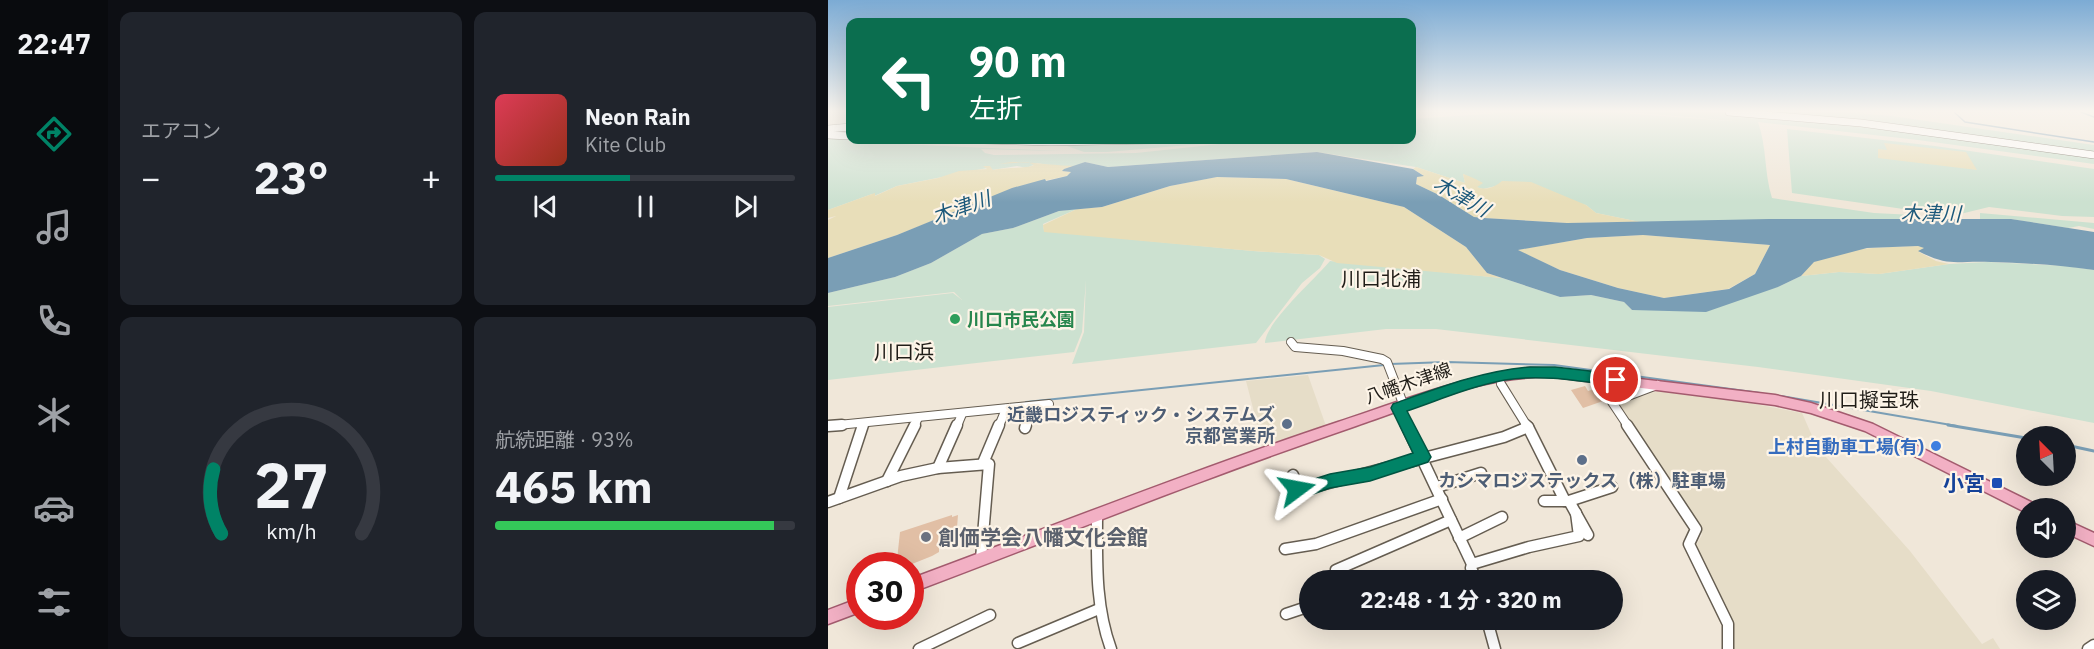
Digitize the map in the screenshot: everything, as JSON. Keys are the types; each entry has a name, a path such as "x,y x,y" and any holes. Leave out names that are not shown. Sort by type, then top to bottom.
{"main road":[{"name":"八幡木津線","path":"924,581 1282,446 1489,378 1530,372 1555,372 1775,400 1837,416 1869,428 2016,501"},
{"path":"2076,531 2094,540"},
{"path":"828,617 846,610"}],"street":[{"path":"2001,142 2094,155"},
{"path":"1291,342 1295,347 1343,351 1382,358 1387,362 1401,407 1472,564 1472,570"},
{"path":"1501,384 1528,427 1567,501 1588,535"},
{"path":"1657,385 1612,402 1695,529 1695,535 1689,544 1728,624 1728,649"},
{"path":"828,426 1049,404"},
{"path":"1025,428 1032,406"},
{"path":"983,463 1006,409"},
{"path":"938,468 962,414"},
{"path":"887,481 918,418"},
{"path":"839,498 864,423"},
{"path":"1293,475 1297,489 1302,490 1504,437 1528,427"},
{"path":"828,502 887,481 938,468 989,464 981,559"},
{"path":"1437,487 1481,473"},
{"path":"1544,501 1567,501 1612,488"},
{"path":"1285,549 1316,544 1442,500"},
{"path":"1472,564 1529,546 1579,536 1576,513"},
{"path":"1097,515 1099,609 1102,629 1111,649"},
{"path":"1459,538 1502,517"},
{"path":"1336,570 1451,520"},
{"path":"1018,643 1099,609"},
{"path":"1286,614 1299,610"},
{"path":"920,649 990,615"},
{"path":"1490,630 1495,649"},
{"path":"2088,649 2094,645"}],"shaded area":[{"path":"1308,375 1326,426 1263,447 1246,381"},
{"path":"1658,391 1733,400 1802,413 1817,447 1910,551 1982,644 1993,638 2000,649 1732,649 1695,547 1702,535 1699,526 1617,404"}],"green space":[{"path":"828,142 1061,151 981,149 985,153 994,155 1136,153 1220,144 1763,142 1772,198 1874,213 1914,215 1917,220 1640,222 1596,213 1586,205 1496,186 1483,189 1476,187 1482,183 1463,174 1465,183 1416,167 1317,152 1108,167 1085,162 1068,167 1037,163 1027,168 1017,166 992,170 987,168 897,186 874,196 872,194 828,210"},
{"path":"1788,142 1903,142 2094,169 2094,217 2062,216 1989,207 1952,216 1792,193"},
{"path":"1935,142 1983,142 2094,156 2094,164"},
{"path":"1996,142 2075,142 2094,145 2094,154"},
{"path":"1007,144 1201,144 1107,152 1084,152 1067,146"},
{"path":"1077,209 1043,224 1044,231 1319,255 1325,259 1320,268 1302,283 1256,343 1072,364 1084,332 1086,280 1082,332 1074,352 828,380 828,307 953,293 962,300 954,292 828,306 828,293 895,277 931,263 982,234 1013,228 1059,211"},
{"path":"1980,213 2094,223 2094,229 2079,226 2068,228 2011,219 1980,219"},
{"path":"1330,261 1502,278 1560,297 1591,295 1624,302 1632,310 1778,287 1801,276 1839,272 1879,274 1949,264 1987,262 2067,266 2094,270 2094,423 1931,391 1758,367 1436,329 1386,329 1265,343 1273,324"}],"sand":[{"path":"1884,143 1966,152 1977,170 1878,158 1878,149 1887,150"},
{"path":"1029,163 1078,166 1064,169 1063,171 1072,172 1067,176 1024,185 897,235 828,258 828,220 836,216 828,218 828,210 875,193 875,196 897,186 938,178 959,171 987,169 983,166 990,166 993,170 1034,165"},
{"path":"1416,167 1465,183 1463,174 1483,183 1477,187 1484,189 1493,187 1502,181 1531,182 1586,205 1596,213 1640,222 1567,223 1474,217 1439,195 1416,184 1417,177 1423,175 1413,169"},
{"path":"1216,177 1286,179 1404,207 1466,247 1487,273 1502,278 1337,263 1319,255 1044,232 1043,225 1077,209 1102,207 1170,186"},
{"path":"1643,235 1770,245 1755,274 1728,289 1664,298 1618,288 1560,270 1517,250 1587,238"},
{"path":"1918,246 1925,248 1919,252 1936,261 1949,264 1879,274 1839,272 1801,276 1814,262 1836,253"}],"water":[{"path":"1317,152 1413,169 1424,176 1417,177 1416,184 1439,195 1474,217 1567,223 1769,219 2011,219 2094,232 2094,270 2030,264 1939,260 1918,251 1924,248 1918,246 1867,248 1814,262 1801,276 1778,287 1706,312 1632,310 1624,302 1591,295 1560,297 1487,273 1466,247 1404,207 1286,179 1217,177 1170,186 1102,207 1059,211 1013,228 982,234 931,263 895,277 828,293 828,258 897,235 1012,188 1067,176 1071,172 1062,171 1064,169 1085,162 1108,167","holes":["1643,235 1770,245 1755,274 1729,289 1664,298 1618,288 1560,270 1518,250 1587,238"]}],"building":[{"path":"1585,386 1588,391 1603,386 1610,396 1606,400 1583,408 1571,390"},
{"name":"創価学会八幡文化会館","path":"958,515 957,528 952,529 952,542 939,546 939,552 924,559 924,552 898,552 900,532"}],"waterway":[{"path":"1390,364 1447,362 1554,365 1760,393"},
{"path":"1026,402 1384,365"},
{"path":"1781,396 1957,426"},
{"path":"1948,425 2016,436"},
{"path":"2076,447 2094,451"}],"place":[{"name":"川口市民公園","path":"955,319"},
{"name":"近畿ロジスティック・システムズ 京都営業所","path":"1287,424"},
{"name":"上村自動車工場(有)","path":"1936,446"},
{"name":"カシマロジステックス（株）駐車場","path":"1582,460"},
{"name":"小宮","path":"1997,483"},
{"name":"創価学会八幡文化会館","path":"926,537"}],"district":[{"name":"川口北浦","path":"1381,278"},
{"name":"川口浜","path":"904,351"},
{"name":"川口擬宝珠","path":"1869,399"}],"route":[{"path":"1297,489 1302,490 1330,481 1370,474 1423,457 1398,408 1464,385 1489,378 1530,372 1555,372 1616,380"}],"water label":[{"name":"木津川","path":"1462,196"},
{"name":"木津川","path":"961,207"},
{"name":"木津川","path":"1931,213"}]}
